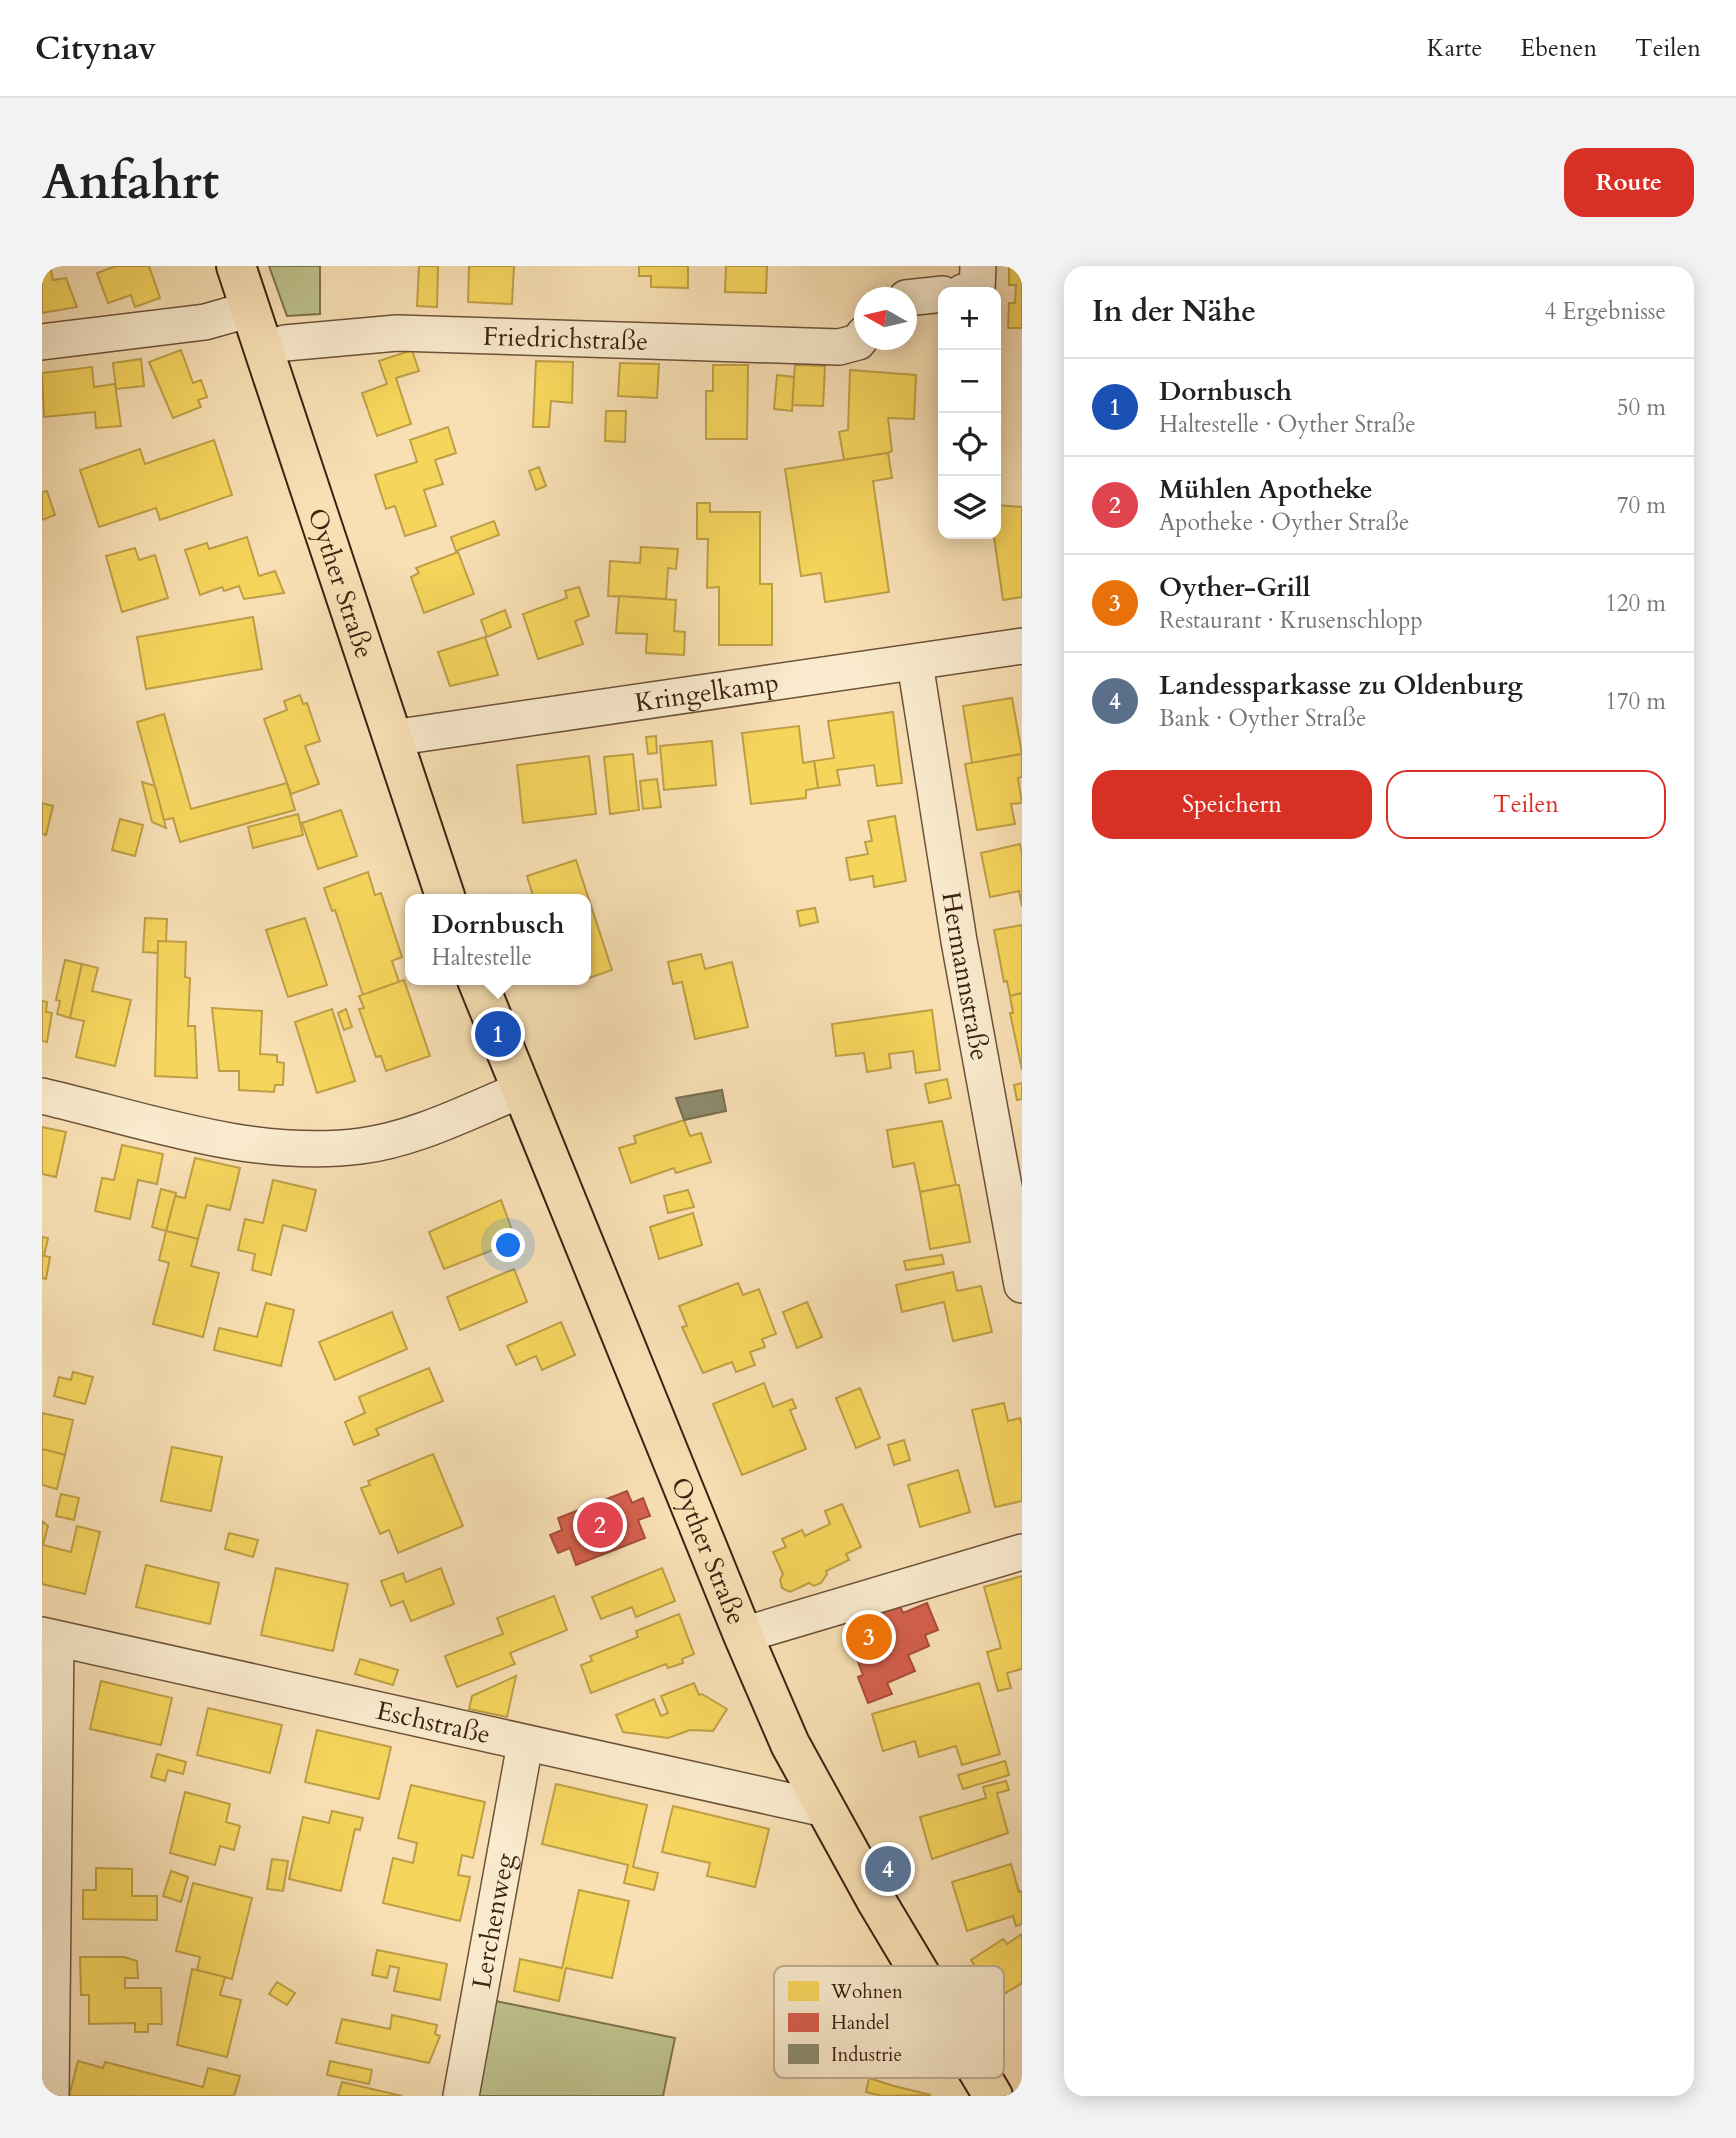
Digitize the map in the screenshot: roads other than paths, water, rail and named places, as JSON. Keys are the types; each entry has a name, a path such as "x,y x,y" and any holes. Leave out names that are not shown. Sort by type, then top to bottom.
{"main road":[{"name":"Oyther Straße","path":"236,266 444,894"},
{"name":"Oyther Straße","path":"479,985 790,1744 915,1966"},
{"name":"Oyther Straße","path":"982,2078 993,2096"}],"street":[{"path":"917,297 938,295"},
{"path":"42,342 205,322 251,309"},
{"name":"Friedrichstraße","path":"264,349 285,343 397,333 839,347 854,343"},
{"name":"Kringelkamp","path":"393,738 1022,646"},
{"name":"Hermannstraße","path":"915,663 959,941 1022,1285"},
{"path":"42,1096 250,1145 309,1150 361,1146 410,1135 521,1090"},
{"path":"743,1634 1022,1552"},
{"path":"49,1637 51,2096"},
{"name":"Eschstraße","path":"49,1637 825,1808"},
{"name":"Lerchenweg","path":"461,2096 525,1744"}],"place":[{"name":"Dornbusch","path":"498,1034"},
{"name":"Mühlen Apotheke","path":"600,1525"},
{"name":"Oyther-Grill","path":"869,1637"},
{"name":"Landessparkasse zu Oldenburg","path":"888,1869"}]}
